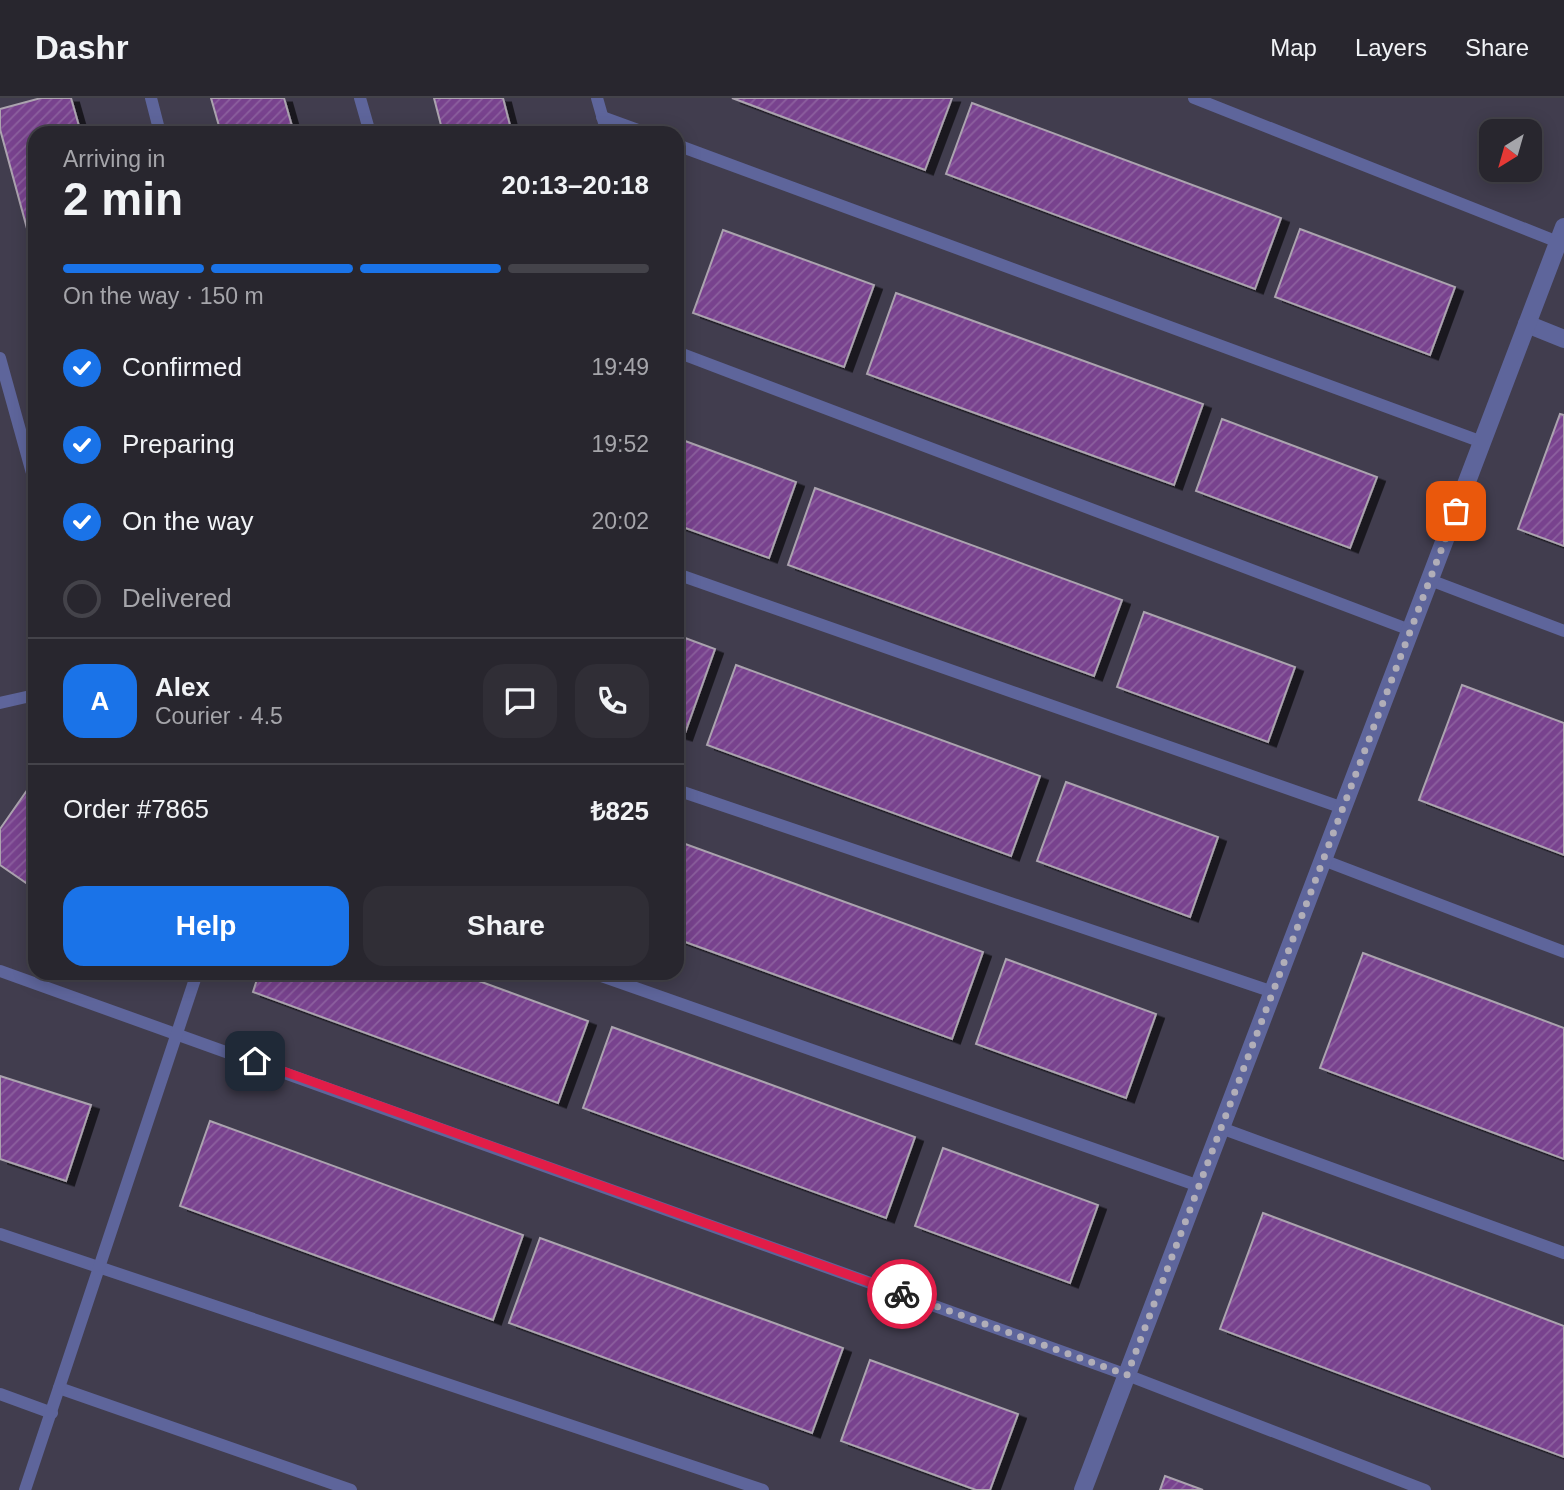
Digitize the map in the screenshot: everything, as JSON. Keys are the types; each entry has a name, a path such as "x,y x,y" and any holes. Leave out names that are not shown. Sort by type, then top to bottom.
{"street":[{"path":"1083,1490 1561,234"},
{"path":"1527,324 1564,339"}],"lane":[{"path":"151,98 158,126"},
{"path":"360,98 368,126"},
{"path":"597,98 605,126"},
{"path":"1194,98 1561,234"},
{"path":"602,117 627,126"},
{"path":"684,148 1482,442"},
{"path":"684,355 1410,630"},
{"path":"0,358 28,459"},
{"path":"684,576 1343,808"},
{"path":"1430,580 1564,632"},
{"path":"0,703 28,697"},
{"path":"684,792 1273,992"},
{"path":"1323,860 1564,952"},
{"path":"0,971 1127,1375 1425,1490"},
{"path":"25,1490 195,980"},
{"path":"613,980 1199,1186"},
{"path":"1221,1128 1564,1253"},
{"path":"0,1234 763,1490"},
{"path":"59,1388 351,1490"},
{"path":"0,1394 52,1413"}],"shaded area":[{"path":"0,98 1564,98 1564,1490 0,1490"}],"building":[{"path":"41,98 71,98 79,126 28,126 28,232 0,129 0,109"},
{"path":"211,98 284,98 292,126 219,126"},
{"path":"434,98 503,98 510,126 441,126"},
{"path":"732,98 952,98 925,170"},
{"path":"972,103 1281,218 1255,289 946,174"},
{"path":"1300,229 1455,287 1430,355 1275,297"},
{"path":"723,230 874,285 844,367 693,313"},
{"path":"896,293 1203,404 1174,485 867,374"},
{"path":"1560,414 1564,415 1564,546 1518,529"},
{"path":"1222,419 1377,477 1350,548 1196,491"},
{"path":"684,441 796,482 769,558 684,528"},
{"path":"815,488 1122,600 1094,676 788,565"},
{"path":"1144,612 1295,667 1268,742 1117,687"},
{"path":"684,638 715,649 684,736"},
{"path":"736,665 1040,776 1011,856 707,745"},
{"path":"1462,685 1564,723 1564,855 1419,800"},
{"path":"1066,782 1218,837 1190,917 1037,861"},
{"path":"28,789 28,884 0,865 0,829"},
{"path":"684,844 983,952 952,1039 684,942"},
{"path":"1363,953 1564,1028 1564,1159 1320,1068"},
{"path":"1006,959 1156,1014 1126,1098 976,1044"},
{"path":"257,980 476,980 588,1021 558,1103 253,992"},
{"path":"612,1027 915,1137 886,1218 583,1108"},
{"path":"0,1076 91,1105 66,1181 0,1159"},
{"path":"210,1121 523,1235 493,1320 180,1206"},
{"path":"943,1148 1098,1205 1070,1283 915,1226"},
{"path":"1263,1213 1564,1326 1564,1457 1220,1329"},
{"path":"540,1238 843,1348 812,1433 509,1323"},
{"path":"870,1360 1018,1414 990,1490 976,1490 841,1441"},
{"path":"1165,1476 1203,1490 1160,1490"}],"way so far":[{"path":"902,1294 1127,1375 1456,511"}],"route":[{"path":"255,1061 902,1294"}]}
